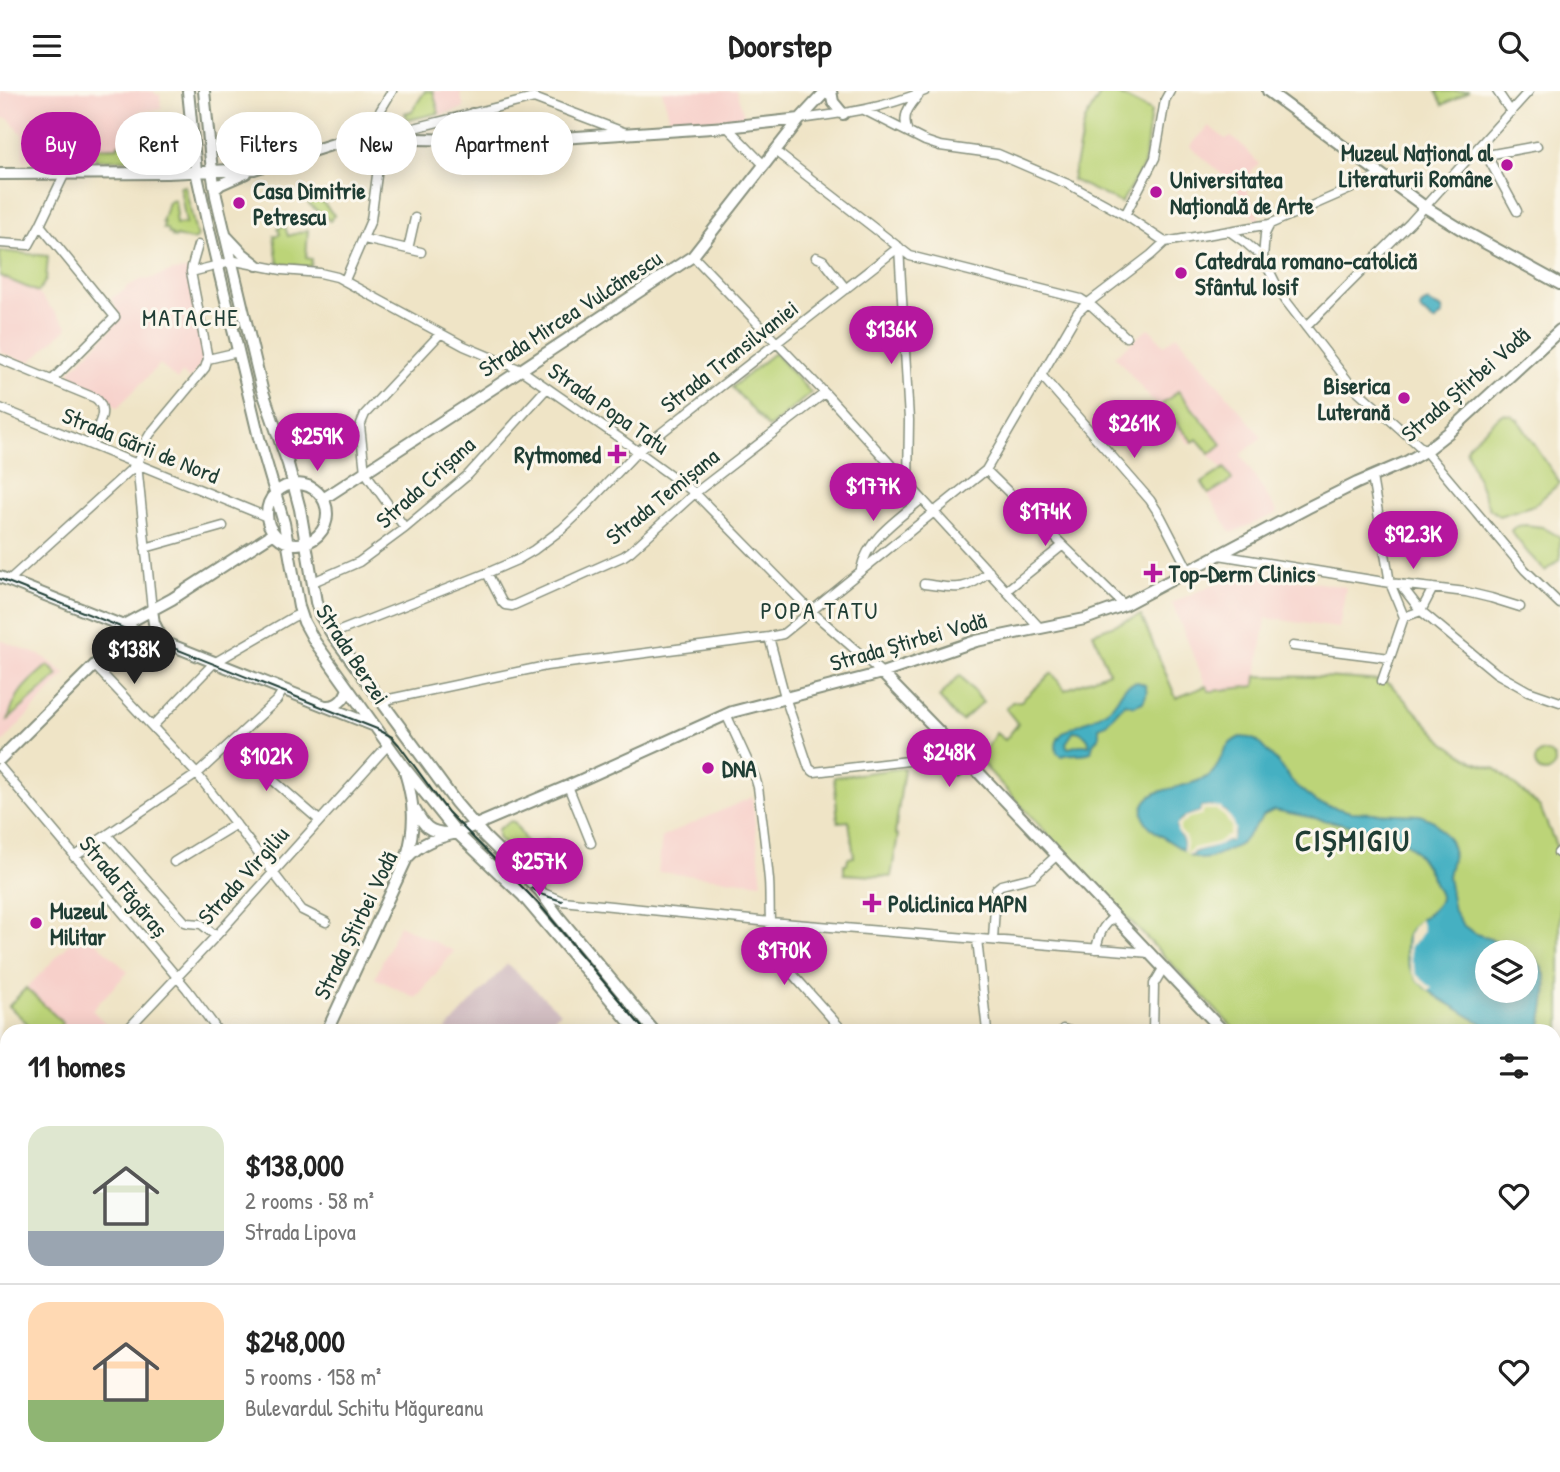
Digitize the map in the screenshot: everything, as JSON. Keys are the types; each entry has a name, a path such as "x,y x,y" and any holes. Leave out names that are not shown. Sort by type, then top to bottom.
{"main road":[{"name":"Strada Berzei","path":"188,91 190,112"},
{"name":"Strada Berzei","path":"204,91 212,171 225,235 262,389 294,484 318,609 323,622 424,761 475,825 540,891 648,1024"},
{"path":"829,91 833,102 843,114"},
{"name":"Strada Mircea Vulcănescu","path":"323,499 693,256 800,119 829,91"},
{"path":"1269,91 1425,207 1560,284"},
{"path":"573,137 800,119"},
{"path":"202,171 216,171"},
{"path":"0,174 21,174"},
{"name":"Strada Berzei","path":"197,175 259,438 288,543 300,614 308,630 404,767 457,833 523,896 631,1024"},
{"path":"215,189 241,175"},
{"path":"225,235 257,265"},
{"name":"Strada Știrbei Vodă","path":"330,1024 407,858 425,843 457,833 568,786 726,714 882,673 976,641 1085,619 1124,605 1307,508 1425,451 1560,330"},
{"path":"294,484 317,492 323,499 327,516 320,532 307,542 297,544 280,539 269,526 267,517 267,508 276,493 294,484"},
{"path":"0,759 106,655 116,635 274,533"},
{"path":"4,579 375,726"},
{"path":"150,611 146,627 150,638"},
{"path":"150,611 164,643"},
{"path":"882,673 1217,1024"},
{"path":"323,706 330,706 344,699 348,688"},
{"path":"404,767 413,807 413,833 407,858"},
{"path":"413,807 432,831 457,833"}],"street":[{"path":"379,112 392,91"},
{"path":"1125,215 1155,158 1165,100 1170,91"},
{"path":"1497,91 1511,112"},
{"path":"1306,327 1425,207 1529,91"},
{"path":"800,119 864,110 923,92"},
{"path":"908,132 904,118 923,92"},
{"path":"478,112 533,95 628,134"},
{"path":"864,110 940,146 984,151 1012,159 1088,193 1165,242"},
{"path":"727,127 764,165"},
{"path":"1481,145 1517,211"},
{"path":"1487,155 1537,146"},
{"path":"775,151 915,258 1079,298 1126,337"},
{"path":"0,243 29,245 64,175"},
{"path":"345,280 372,217 377,175"},
{"path":"380,701 546,666 783,634 986,470 1072,322 1087,303 1165,242 1270,224 1382,176"},
{"path":"408,249 415,218"},
{"path":"1263,258 1265,234 1270,224"},
{"path":"40,225 115,317 52,380"},
{"path":"1229,231 1263,258 1283,297 1357,392 1425,451 1525,570 1560,604"},
{"path":"364,239 421,251"},
{"path":"150,611 137,464 150,434 205,367 208,359 191,272 198,245"},
{"path":"898,247 908,420 908,484"},
{"name":"Strada Transilvaniei","path":"332,635 517,560 534,550 562,529 638,451 898,247"},
{"path":"693,256 825,393 1040,628"},
{"path":"816,257 823,260 846,289"},
{"name":"Strada Popa Tatu","path":"191,272 232,262 329,275 345,280 470,349 521,370 695,493 811,611 882,673"},
{"path":"405,528 365,472 360,426 365,414 440,334"},
{"path":"208,359 238,352"},
{"path":"0,359 100,401 102,416 90,444"},
{"path":"1041,375 1150,499 1189,571"},
{"name":"Strada Crișana","path":"313,582 359,562 405,528 468,475 547,388"},
{"name":"Strada Temișana","path":"486,573 502,602 512,606 624,556 695,493 825,393"},
{"name":"Strada Gării de Nord","path":"0,408 267,517"},
{"path":"4,579 137,464"},
{"path":"986,470 1124,605"},
{"path":"1372,477 1390,583 1404,617 1382,681"},
{"path":"860,570 875,541 922,499"},
{"path":"145,548 223,526"},
{"path":"1007,590 1062,545"},
{"path":"1219,555 1483,596 1520,607"},
{"path":"924,584 963,587 978,581 989,571"},
{"path":"1400,584 1421,611 1496,673 1528,691 1560,702"},
{"path":"1404,617 1421,611 1433,588"},
{"path":"153,726 214,663 300,614"},
{"path":"769,637 785,697 809,768 814,772 934,758"},
{"path":"1293,646 1390,658"},
{"path":"94,666 197,774 302,910 326,922"},
{"path":"74,857 197,774 284,691"},
{"path":"726,714 758,787 773,944 780,960 837,1024"},
{"path":"941,734 934,758 947,773 951,775 962,772 971,765"},
{"path":"231,744 319,820"},
{"name":"Strada Virgiliu","path":"132,1024 216,936 388,745"},
{"name":"Strada Făgăraș","path":"0,767 213,1024"},
{"path":"568,786 591,843"},
{"path":"174,862 236,824"},
{"path":"107,835 185,922 201,924 216,936"},
{"path":"993,940 996,888 1033,877 1056,856"},
{"path":"540,891 562,901 770,922 1150,953"},
{"path":"543,919 551,907 562,901"},
{"path":"1096,949 1100,932 1114,917"},
{"path":"977,939 986,1024"},
{"path":"1153,1024 1154,984 1164,967"}],"shaded area":[{"path":"0,91 153,91 157,95 160,94 161,110 115,112 115,159 101,159 101,112 21,112 21,133 9,119 0,116"},
{"path":"433,91 465,91 460,93 464,108 439,112"},
{"path":"662,91 736,91 745,118 671,123"},
{"path":"1209,126 1225,139 1231,137 1240,143 1259,164 1250,173 1258,181 1245,186 1261,223 1258,224 1236,187 1190,146"},
{"path":"0,251 48,256 46,280 38,293 68,327 29,363 0,352"},
{"path":"189,270 205,357 204,363 189,379 183,373 177,380 160,364 117,408 69,372 111,330 116,319 116,307 111,298 145,278 146,280 173,271"},
{"path":"1149,328 1164,345 1177,335 1262,437 1241,455 1278,513 1231,533 1201,483 1222,469 1197,440 1190,445 1115,356"},
{"path":"1242,571 1346,587 1339,628 1266,618 1255,686 1209,691 1172,603"},
{"path":"0,640 44,657 66,674 0,745"},
{"path":"752,797 762,883 658,872 662,837"},
{"path":"399,925 454,951 416,998 375,978"},
{"path":"81,932 85,936 88,934 128,972 92,1010 106,1024 28,1024 9,1006"},
{"path":"507,964 560,1012 549,1024 451,1024"}],"green space":[{"path":"425,91 433,91 439,112 417,118 417,112 408,112 412,111"},
{"path":"1102,91 1112,91 1151,111 1144,165 1121,203 1072,180 1085,120"},
{"path":"1436,91 1468,91 1468,92 1443,105"},
{"path":"115,147 115,160 101,160 101,148"},
{"path":"185,186 197,238 192,240 172,237 167,229 163,229 162,222 168,202 175,200 176,224 186,223 180,187"},
{"path":"314,193 334,215 330,221 309,204 305,196"},
{"path":"285,226 288,236 308,230 306,258 312,259 311,267 278,264 274,236 280,234 278,228"},
{"path":"0,251 48,256 46,280 38,292 0,276"},
{"path":"774,353 811,393 769,428 732,387"},
{"path":"1178,391 1222,444 1210,454 1197,439 1193,442 1161,405"},
{"path":"1502,414 1511,415 1518,420 1560,483 1534,505 1499,516 1489,508 1466,449"},
{"path":"1225,468 1232,480 1209,494 1202,483"},
{"path":"1526,525 1542,527 1560,537 1560,559 1545,571 1511,531"},
{"path":"1141,615 1176,698 1206,686 1209,691 1213,691 1255,686 1256,676 1324,677 1382,681 1391,685 1445,743 1474,762 1496,769 1540,807 1560,855 1560,1024 1229,1024 979,760 996,733 1005,740 1018,724 1006,709 1012,702 1021,701 1052,673 1065,690 1109,672 1093,633"},
{"path":"48,665 58,675 8,720 23,689"},
{"path":"960,675 983,702 962,721 939,697"},
{"path":"1545,752 1552,755 1555,762 1552,769 1545,772 1538,769 1535,762 1538,755"},
{"path":"904,768 891,877 844,874 844,864 847,864 848,858 854,857 849,821 838,822 834,777"},
{"path":"511,821 529,845 548,839 554,844 552,848 541,851 539,856 546,872 549,872 546,886 498,838 498,829"},
{"path":"26,988 63,1023 28,1024 9,1006"}],"water":[{"path":"1427,302 1442,309 1443,315 1434,322 1420,309"},
{"path":"1138,682 1145,685 1143,702 1134,706 1125,703 1106,724 1099,727 1099,737 1091,752 1062,756 1057,753 1057,740 1064,732 1107,710 1123,690","holes":["1074,731 1087,737 1089,745 1067,747 1066,743"]},
{"path":"1240,737 1257,741 1295,785 1318,803 1351,812 1420,815 1434,821 1453,849 1448,876 1454,911 1463,925 1474,933 1493,940 1475,940 1475,1003 1538,1003 1538,962 1546,987 1541,1024 1483,1024 1431,992 1414,975 1408,964 1407,938 1414,926 1435,907 1440,896 1419,857 1401,838 1393,834 1274,810 1264,815 1241,844 1210,858 1201,859 1189,855 1230,841 1234,832 1225,811 1209,806 1201,807 1200,812 1180,821 1177,827 1184,843 1183,850 1152,829 1143,816 1147,800 1158,792 1207,777 1216,768 1227,746"}],"pier":[{"path":"1201,807 1221,808 1231,818 1235,829 1231,841 1227,840 1189,855 1186,853 1193,848 1218,842 1229,836 1231,827 1225,817 1216,810 1204,810 1202,815 1189,818 1180,826 1187,843 1186,852 1183,850 1184,843 1177,831 1177,824 1185,817 1200,812"},
{"path":"1420,919 1423,930 1418,940 1410,946 1411,958 1416,974 1432,988 1429,991 1412,973 1407,954 1408,935"}],"tram line":[{"path":"0,579 392,737 448,812 539,904 639,1024"},
{"path":"531,888 562,901"}],"place":[{"name":"Muzeul Național al Literaturii Române","path":"1507,165"},
{"name":"Universitatea Națională de Arte","path":"1156,192"},
{"name":"Casa Dimitrie Petrescu","path":"239,203"},
{"name":"Catedrala romano-catolică Sfântul Iosif","path":"1181,273"},
{"name":"Biserica Luterană","path":"1404,398"},
{"name":"Rytmomed","path":"617,454"},
{"name":"Top-Derm Clinics","path":"1153,573"},
{"name":"DNA","path":"708,768"},
{"name":"Policlinica MAPN","path":"872,903"},
{"name":"Muzeul Militar","path":"36,923"}],"district":[{"name":"MATACHE","path":"191,317"},
{"name":"POPA TATU","path":"820,610"},
{"name":"CIȘMIGIU","path":"1353,840"}]}
